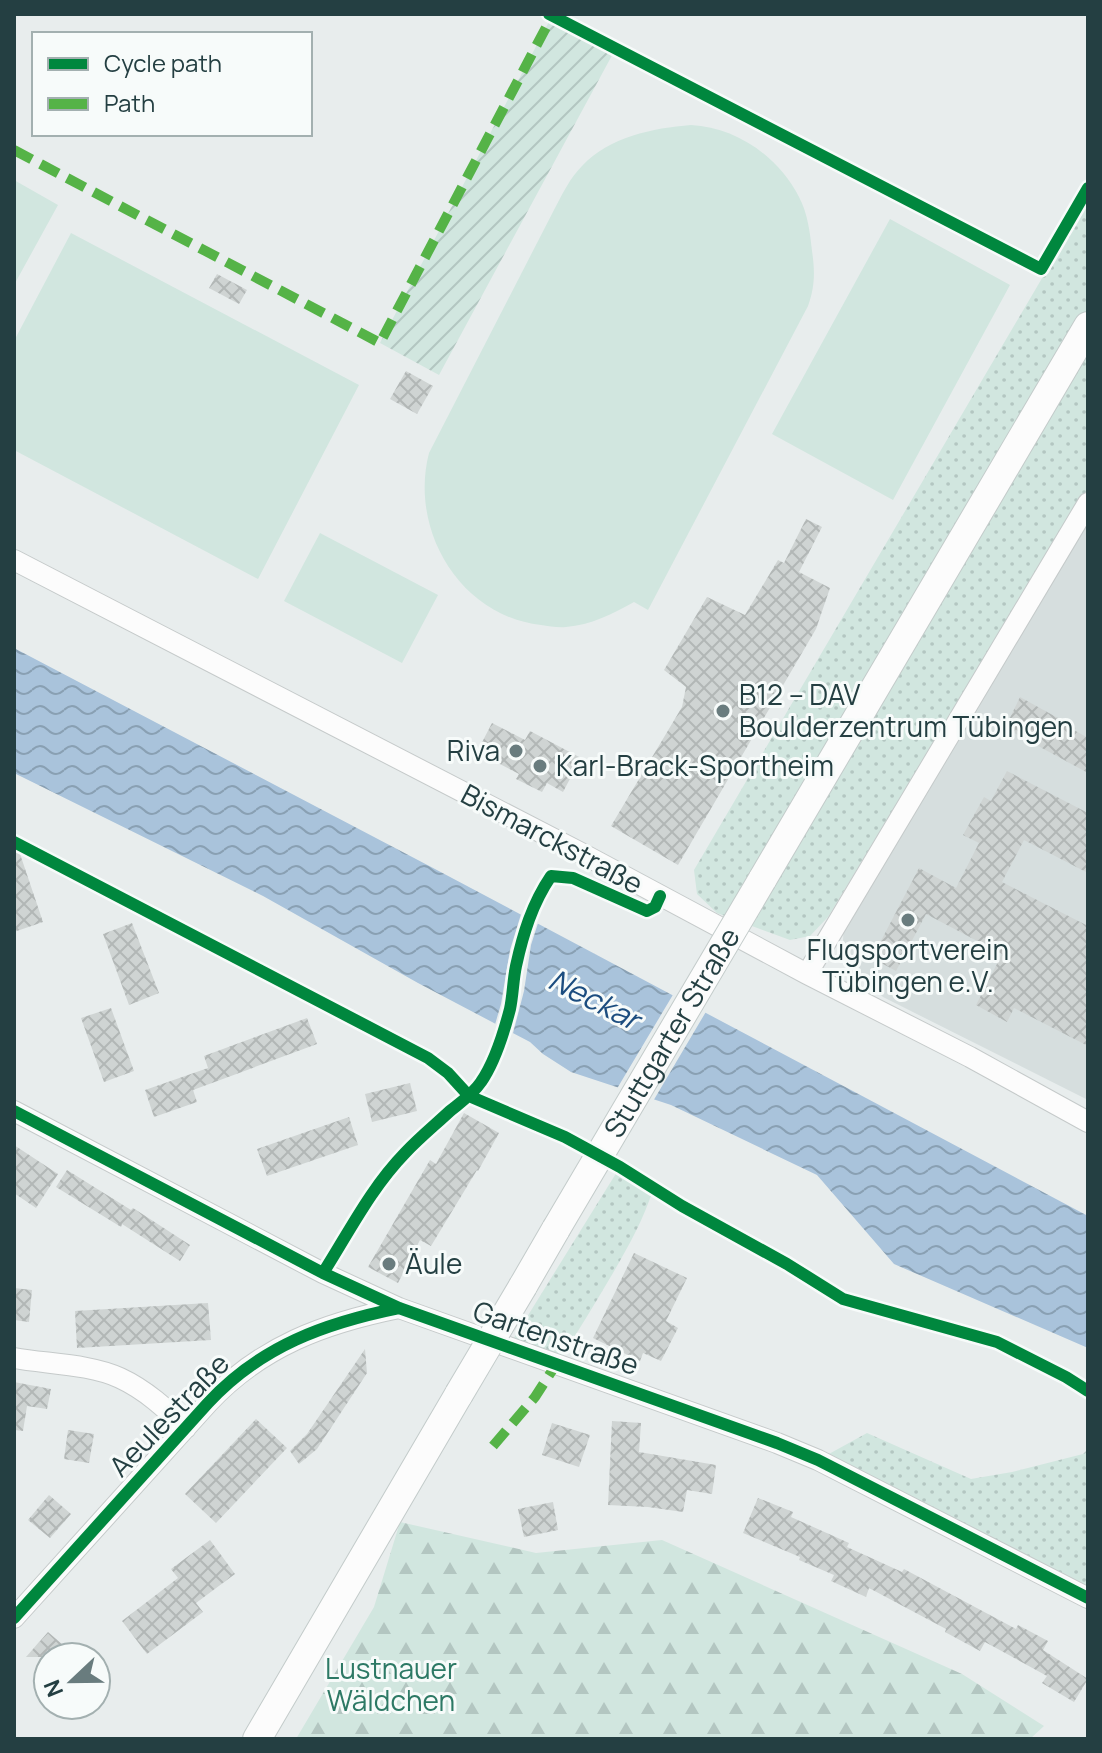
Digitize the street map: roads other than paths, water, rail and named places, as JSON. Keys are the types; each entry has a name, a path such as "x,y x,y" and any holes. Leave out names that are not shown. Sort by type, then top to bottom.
{"main road":[{"name":"Stuttgarter Straße","path":"257,1739 1088,326"}],"street":[{"path":"807,974 1088,503"},
{"name":"Bismarckstraße","path":"14,560 583,854 1088,1122"},
{"name":"Gartenstraße","path":"14,1111 323,1273 399,1308 818,1460 1088,1598"},
{"name":"Aeulestraße","path":"14,1618 235,1376 281,1346 310,1332 399,1308"},
{"path":"14,1358 91,1370 119,1378 156,1400 186,1428"}],"water":[{"name":"Neckar","path":"14,648 1088,1216 1088,1348 894,1264 817,1175 671,1105 571,1072 530,1042 263,896 14,773"}],"place":[{"name":"B12 – DAV Boulderzentrum Tübingen","path":"723,711"},
{"name":"Riva","path":"516,751"},
{"name":"Karl-Brack-Sportheim","path":"540,766"},
{"name":"Flugsportverein Tübingen e.V.","path":"908,920"},
{"name":"Äule","path":"389,1264"}],"park label":[{"name":"Lustnauer Wäldchen","path":"391,1685"}]}
